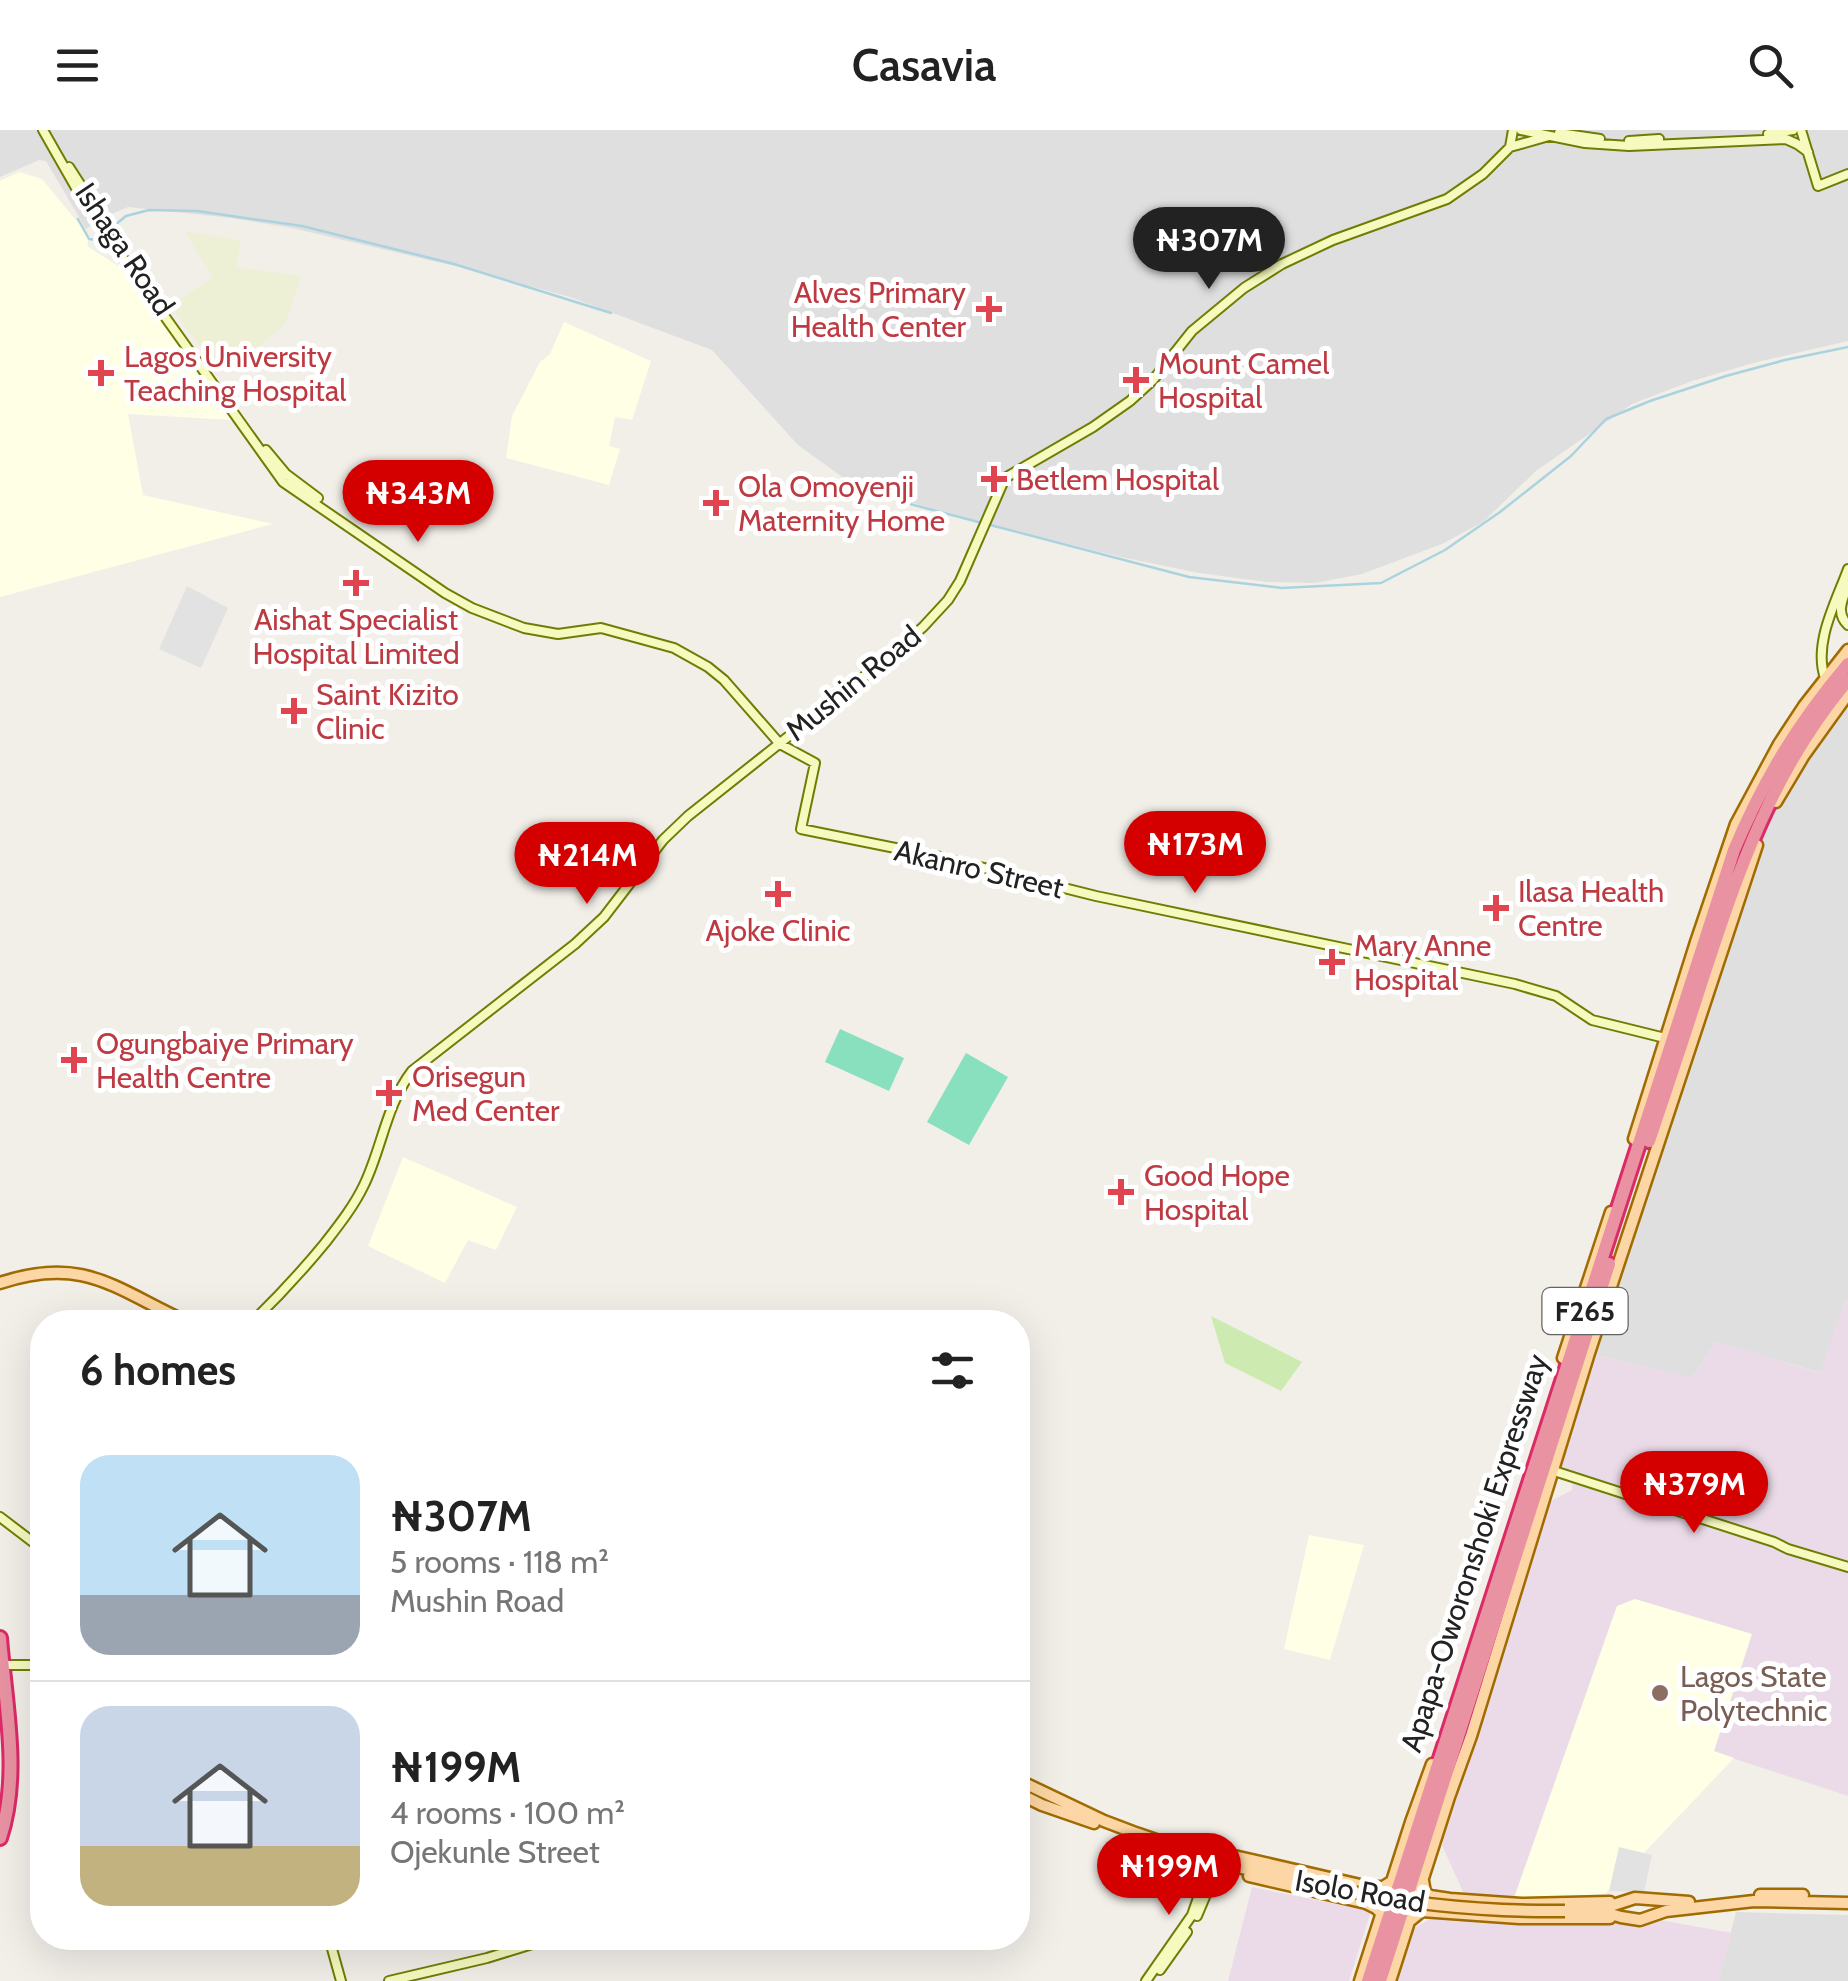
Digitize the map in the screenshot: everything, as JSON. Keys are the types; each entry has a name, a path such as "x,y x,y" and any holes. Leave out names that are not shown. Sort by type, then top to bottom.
{"highway":[{"name":"Apapa-Oworonshoki Expressway","path":"1368,1981 1734,850 1772,770 1814,706 1848,664"},
{"name":"Apapa-Oworonshoki Expressway","path":"1380,1981 1732,890 1783,774 1848,680"},
{"path":"0,1638 11,1767 0,1838"},
{"path":"0,1722 4,1790 0,1813"}],"main road":[{"name":"Ishaga Road","path":"45,130 98,218 283,482 472,608 542,632 558,634 601,628 674,648 724,680 777,742"},
{"path":"1512,130 1510,147 1547,133"},
{"path":"1521,130 1627,141 1797,130 1818,186 1848,174"},
{"path":"1647,138 1773,138 1792,141 1808,152"},
{"name":"Mushin Road","path":"264,1310 304,1270 349,1211 370,1173 392,1106 412,1071 575,944 604,917 663,840 688,816 923,627 956,590 1005,478 1130,402 1153,380 1192,330 1244,288 1282,264 1333,240 1447,199 1483,174 1510,147"},
{"path":"1825,678 1821,649 1848,569"},
{"path":"1848,585 1840,610 1848,625"},
{"name":"Apapa-Oworonshoki Expressway","path":"1360,1981 1736,824 1779,744 1848,650"},
{"name":"Apapa-Oworonshoki Expressway","path":"1390,1981 1471,1736 1551,1470 1755,850 1785,786 1848,694"},
{"name":"Akanro Street","path":"777,742 815,763 801,829 1529,987 1556,996 1592,1020 1666,1038"},
{"path":"0,1285 45,1272 88,1276 163,1310"},
{"path":"0,1285 47,1276 76,1278 114,1290 153,1310"},
{"path":"1551,1470 1778,1543 1788,1550 1848,1566"},
{"path":"0,1517 30,1540"},
{"path":"1,1664 30,1664"},
{"name":"Isolo Road","path":"1030,1790 1104,1822 1234,1866 1342,1890 1442,1905 1525,1911 1597,1910"},
{"path":"1030,1795 1042,1805 1214,1864 1288,1886 1366,1902 1382,1914"},
{"path":"1192,1852 1221,1853 1376,1888 1392,1881"},
{"path":"1214,1864 1234,1866"},
{"path":"1148,1981 1192,1914 1214,1864"},
{"path":"1422,1880 1428,1894 1450,1899 1521,1904 1651,1900 1692,1905"},
{"path":"1651,1900 1656,1907 1654,1916"},
{"path":"1410,1920 1422,1911 1556,1920 1640,1920 1692,1905 1848,1900"},
{"path":"1597,1910 1624,1901"},
{"path":"1624,1901 1624,1918"},
{"path":"1597,1910 1624,1918"},
{"path":"332,1950 338,1979"},
{"path":"389,1981 513,1950"}],"shaded area":[{"path":"0,130 1848,130 1848,341 1757,362 1632,404 1536,471 1483,522 1442,544 1362,574 1315,583 1267,582 1121,557 856,487 798,445 712,350 570,297 292,228 231,218 128,207 86,229 46,161 39,160 0,177"},
{"name":"Lagos University Teaching Hospital","path":"19,172 42,179 84,230 89,239 87,246 123,269 168,324 232,420 128,414 143,495 273,524 0,597 0,181"},
{"path":"184,231 241,240 237,267 301,276 285,325 246,357 238,346 225,349 212,362 170,306 213,277"},
{"path":"564,322 651,361 632,420 615,417 609,446 620,449 609,485 506,458 512,416 540,362 550,354"},
{"path":"187,586 228,608 201,668 159,649"},
{"path":"1848,701 1848,1302 1845,1301 1821,1373 1716,1342 1692,1378 1588,1353 1592,1319 1740,880 1783,790"},
{"path":"403,1157 517,1207 496,1250 468,1240 445,1283 368,1246"},
{"path":"1845,1301 1848,1796 1714,1752 1617,1606 1514,1898 1464,1894 1442,1845 1453,1787 1520,1561 1549,1502 1572,1490 1573,1473 1560,1465 1588,1353 1692,1378 1716,1342 1820,1373"},
{"path":"1309,1535 1364,1545 1330,1660 1284,1649"},
{"name":"Lagos State Polytechnic","path":"1635,1599 1752,1634 1714,1751 1734,1758 1605,1894 1514,1898 1617,1606"},
{"path":"1619,1847 1652,1855 1644,1892 1609,1891"},
{"path":"1252,1887 1371,1911 1349,1981 1228,1981"},
{"path":"1736,1912 1848,1915 1848,1981 1718,1981"},
{"path":"1435,1916 1597,1924 1660,1920 1732,1933 1718,1981 1393,1981 1411,1930"}],"green space":[{"path":"840,1029 904,1058 889,1091 825,1062"},
{"path":"966,1053 1008,1077 969,1145 927,1122"},
{"path":"1211,1316 1302,1362 1281,1391 1225,1363"}],"waterway":[{"path":"78,219 89,239 97,240 126,216 149,210 197,211 302,226 454,264 611,313"},
{"path":"990,525 1189,577 1282,588 1381,583 1445,550 1500,512 1571,456 1606,419 1726,376 1848,347"},
{"path":"872,494 982,523"}],"place":[{"name":"Alves Primary Health Center","path":"989,309"},
{"name":"Lagos University Teaching Hospital","path":"101,373"},
{"name":"Mount Camel Hospital","path":"1136,380"},
{"name":"Betlem Hospital","path":"994,479"},
{"name":"Ola Omoyenji Maternity Home","path":"716,503"},
{"name":"Aishat Specialist Hospital Limited","path":"356,583"},
{"name":"Saint Kizito Clinic","path":"294,711"},
{"name":"Ajoke Clinic","path":"778,894"},
{"name":"Ilasa Health Centre","path":"1496,908"},
{"name":"Mary Anne Hospital","path":"1332,962"},
{"name":"Ogungbaiye Primary Health Centre","path":"74,1060"},
{"name":"Orisegun Med Center","path":"389,1093"},
{"name":"Good Hope Hospital","path":"1121,1192"},
{"name":"Lagos State Polytechnic","path":"1660,1693"}]}
